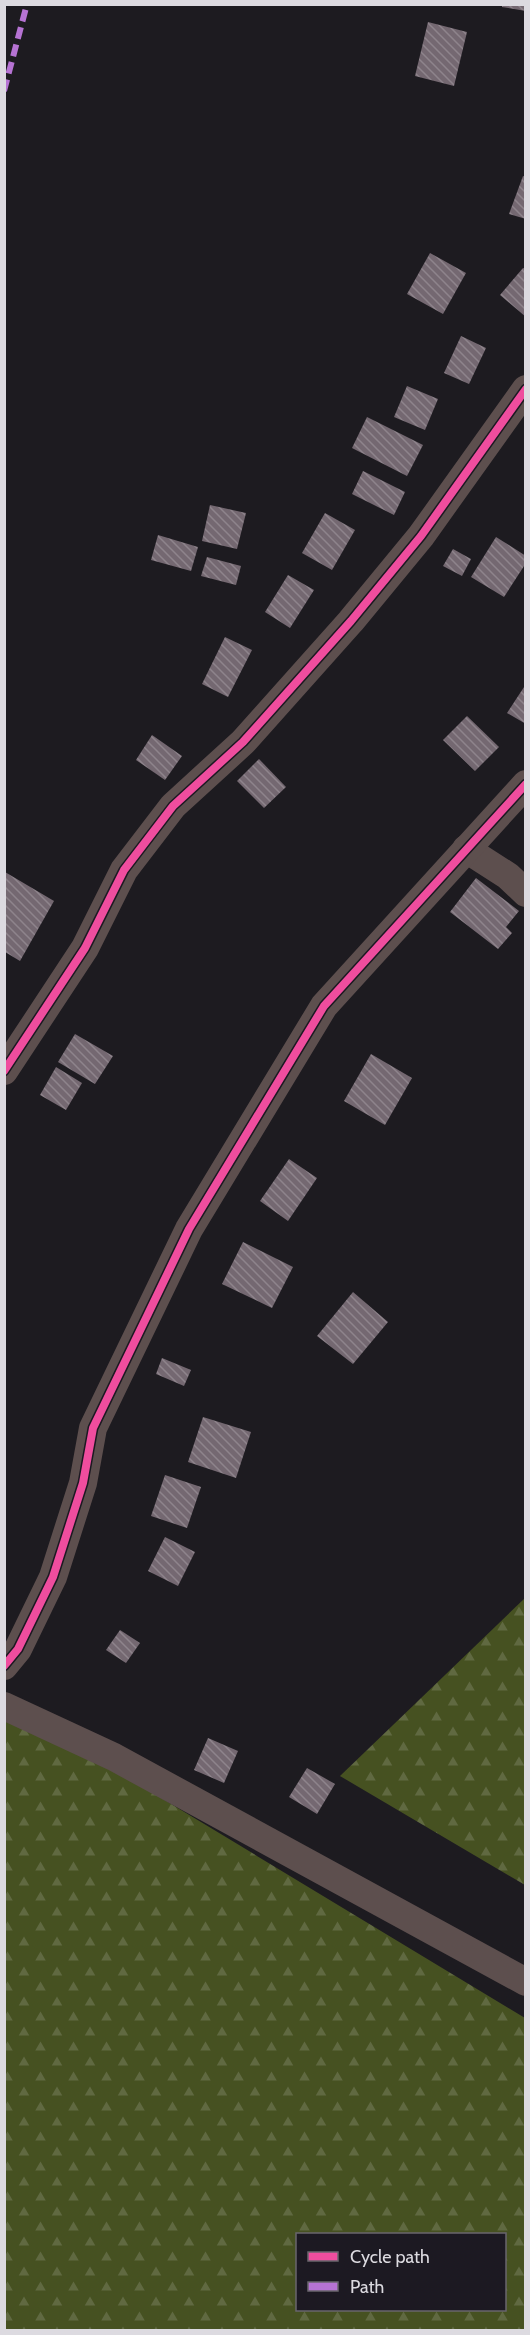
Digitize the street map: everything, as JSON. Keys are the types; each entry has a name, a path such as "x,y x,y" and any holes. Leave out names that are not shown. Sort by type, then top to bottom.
{"street":[{"path":"4,1071 85,948 124,870 173,806 243,742 351,621 421,536 525,389"},
{"path":"4,1665 18,1649 53,1577 83,1483 93,1428 189,1229 324,1006 525,783"},
{"path":"466,849 508,876 525,893"},
{"path":"4,1706 114,1757 525,1982"}],"green space":[{"path":"525,1598 525,1885 340,1776"},
{"path":"9,1706 525,2018 526,2330 5,2330 4,1715"}],"building":[{"path":"502,4 526,4 526,11 502,7"},
{"path":"428,22 467,32 454,86 415,76"},
{"path":"523,176 526,177 526,219 509,214"},
{"path":"430,253 466,273 443,314 407,294"},
{"path":"523,268 526,269 526,317 500,295"},
{"path":"461,336 486,348 469,384 444,373"},
{"path":"407,386 438,399 425,430 394,417"},
{"path":"367,417 423,445 407,476 352,448"},
{"path":"363,471 405,492 394,515 352,494"},
{"path":"210,505 246,513 237,549 202,541"},
{"path":"325,513 355,530 332,570 302,553"},
{"path":"158,535 198,547 191,571 151,560"},
{"path":"496,537 526,556 526,563 504,597 471,577"},
{"path":"453,549 471,559 462,576 443,566"},
{"path":"207,557 241,566 236,585 201,576"},
{"path":"288,575 314,590 290,628 265,612"},
{"path":"225,637 252,650 228,697 202,684"},
{"path":"526,684 526,724 507,713"},
{"path":"467,716 499,747 475,771 443,740"},
{"path":"152,735 182,756 165,780 136,760"},
{"path":"259,759 286,787 264,808 237,781"},
{"path":"5,872 54,901 20,961 5,952"},
{"path":"476,878 519,911 506,927 512,933 498,949 450,912"},
{"path":"75,1034 113,1056 95,1084 58,1062"},
{"path":"371,1054 412,1078 385,1125 344,1101"},
{"path":"56,1067 82,1083 66,1110 40,1095"},
{"path":"289,1159 317,1178 288,1221 260,1201"},
{"path":"243,1242 293,1267 272,1308 222,1284"},
{"path":"353,1292 388,1322 353,1364 317,1336"},
{"path":"162,1358 191,1370 184,1386 156,1374"},
{"path":"203,1417 251,1432 236,1478 188,1462"},
{"path":"165,1475 201,1487 187,1528 151,1516"},
{"path":"165,1537 195,1552 178,1586 148,1571"},
{"path":"120,1630 140,1643 126,1663 106,1650"},
{"path":"208,1738 238,1751 224,1783 194,1770"},
{"path":"307,1768 335,1784 317,1814 289,1797"}],"marked path":[{"path":"4,91 27,4"}],"cycle path":[{"path":"4,1071 85,948 124,870 173,806 243,742 351,621 421,536 526,389"},
{"path":"4,1666 18,1649 53,1577 83,1483 93,1428 189,1229 324,1006 526,784"}]}
